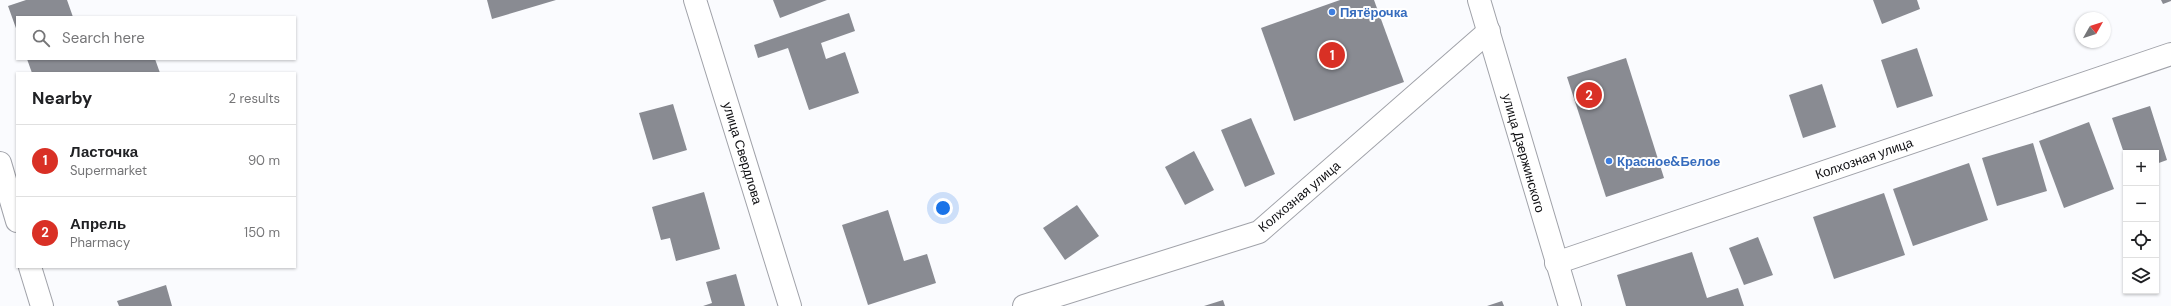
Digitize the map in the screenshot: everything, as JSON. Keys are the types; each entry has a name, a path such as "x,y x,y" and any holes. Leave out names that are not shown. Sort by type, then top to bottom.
{"street":[{"name":"улица Свердлова","path":"695,0 790,306"},
{"name":"улица Дзержинского","path":"1479,0 1570,306"},
{"name":"Колхозная улица","path":"1024,306 1259,232 1489,31"},
{"name":"Колхозная улица","path":"1556,263 2171,54"},
{"path":"0,163 16,218"},
{"path":"30,268 42,306"}],"building":[{"path":"26,0 67,0 73,16 16,16 16,28 8,6"},
{"path":"487,0 556,0 492,19"},
{"path":"773,0 827,0 780,18"},
{"path":"1340,0 1374,0 1404,82 1294,121 1261,28"},
{"path":"1873,0 1917,0 1920,9 1882,24"},
{"path":"2161,0 2171,0 2171,1 2163,4"},
{"path":"849,13 855,31 821,43 826,59 845,52 859,93 809,110 788,48 758,58 754,45"},
{"path":"1917,48 1933,96 1897,108 1881,60"},
{"path":"1626,58 1664,178 1606,197 1567,77"},
{"path":"27,60 155,60 160,72 32,72"},
{"path":"1822,84 1836,127 1803,138 1789,95"},
{"path":"673,104 687,150 653,160 639,113"},
{"path":"2150,106 2167,160 2159,163 2159,150 2123,150 2112,118"},
{"path":"1251,118 1275,174 1245,187 1221,130"},
{"path":"2089,122 2114,189 2064,208 2039,141"},
{"path":"2033,143 2047,191 1997,206 1982,158"},
{"path":"1194,151 1214,190 1185,205 1165,167"},
{"path":"1969,163 1988,220 1913,246 1893,189"},
{"path":"704,192 720,249 676,261 670,238 661,240 652,207"},
{"path":"1884,193 1905,255 1834,279 1813,217"},
{"path":"1077,205 1099,236 1065,260 1043,228"},
{"path":"888,210 904,261 927,254 936,283 868,305 842,225"},
{"path":"1758,237 1773,275 1744,285 1729,248"},
{"path":"1692,252 1707,298 1738,288 1744,306 1626,306 1617,275"},
{"path":"736,274 745,306 703,306 712,303 706,282"},
{"path":"166,285 172,306 119,306 117,301"},
{"path":"1223,300 1225,306 1204,306"},
{"path":"1502,301 1504,306 1487,306"}],"place":[{"name":"Пятёрочка","path":"1332,12"},
{"name":"Ласточка","path":"1332,55"},
{"name":"Апрель","path":"1589,95"},
{"name":"Красное&Белое","path":"1609,161"}]}
